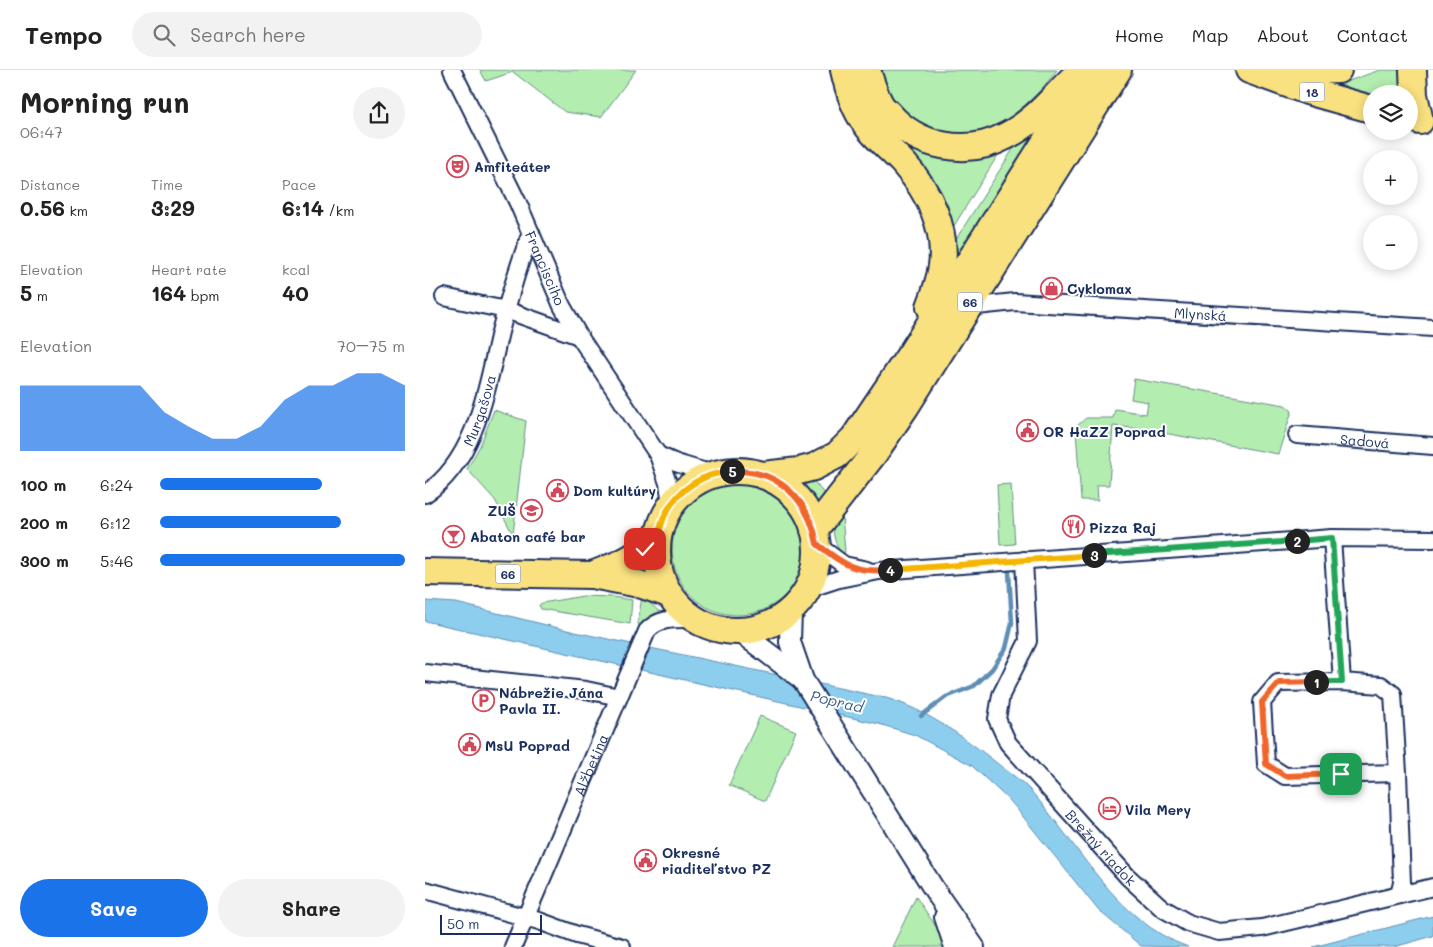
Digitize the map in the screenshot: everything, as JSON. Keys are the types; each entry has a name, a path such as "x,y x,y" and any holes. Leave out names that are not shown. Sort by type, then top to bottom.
{"main road":[{"path":"844,70 848,89 865,123 906,166 926,193 939,224 943,243 942,267 935,294 912,352"},
{"path":"867,70 879,102 898,125 923,140 944,146 972,147 993,142 1025,125 1080,70"},
{"name":"66","path":"763,475 799,471 814,467 837,455 854,438 912,352 1091,70"},
{"name":"66","path":"816,537 906,406 1118,70"},
{"path":"1252,71 1338,70"},
{"path":"1413,70 1414,95 1424,118"},
{"name":"18","path":"1252,71 1307,91 1363,107"},
{"name":"66","path":"738,470 763,475 779,482 792,493 808,514 816,537 815,567 808,589 791,611 767,626 740,632 716,629 694,619 680,608 669,594 657,565 658,535 663,519 671,504 685,489 713,474 738,470"},
{"name":"66","path":"592,575 631,559 645,549 658,535"},
{"name":"66","path":"425,572 592,575 639,584 669,594"}],"street":[{"name":"Francisciho","path":"451,70 511,188 562,306 579,336 658,455 668,483 671,504"},
{"name":"Murgašova","path":"425,494 435,488 457,463 467,443 483,402 506,310 531,233"},
{"path":"443,297 506,310 579,336"},
{"name":"Mlynská","path":"967,307 1015,302 1433,328"},
{"name":"Sadová","path":"1297,434 1433,446"},
{"path":"658,455 676,463 713,474"},
{"path":"816,537 844,565 858,569 879,571"},
{"path":"808,589 839,579 879,571 1332,538 1433,539"},
{"path":"1332,538 1342,682"},
{"name":"Brežný riadok","path":"1024,560 1028,641 1001,694 997,719 1008,744 1128,877 1162,908 1188,923 1219,932 1262,928 1433,887"},
{"path":"791,611 789,642 803,680 937,894 974,947"},
{"name":"Alžbetina","path":"513,947 647,631 653,624 668,619 694,619"},
{"path":"740,632 803,680"},
{"path":"425,673 586,690 619,697"},
{"path":"1398,773 1285,776 1266,764 1262,702 1279,683 1342,682 1381,684 1393,694 1398,773 1402,882 1399,895"},
{"path":"425,890 622,947"},
{"path":"937,894 955,947"}],"green space":[{"path":"480,70 636,70 601,117 565,112 513,72 486,81"},
{"path":"876,70 1057,70 1029,101 996,126 998,133 947,138 900,115"},
{"path":"1380,70 1404,70 1404,85 1363,85 1363,92 1337,85"},
{"path":"1048,122 948,275 951,247 1015,146 1028,139"},
{"path":"911,148 935,155 972,160 998,155 952,229 931,177 912,156"},
{"path":"1134,379 1285,405 1292,411 1278,454 1142,429 1113,426 1109,485 1097,485 1098,500 1081,500 1076,431 1078,425 1086,418 1113,418 1115,409 1146,414 1148,402 1131,399"},
{"path":"494,410 526,421 513,535 495,500 467,469 480,446"},
{"path":"811,478 827,497 818,510 812,498 792,480"},
{"path":"738,483 751,484 763,488 785,502 799,524 803,536 803,562 799,574 785,596 763,610 751,614 738,615 725,614 713,610 691,596 677,574 673,562 672,549 673,536 677,524 691,502 713,488 725,484"},
{"path":"1011,484 1015,544 1000,545 997,485"},
{"path":"842,515 845,551 843,555 836,543 833,526 833,521"},
{"path":"583,596 632,600 630,624 541,609 539,605"},
{"path":"642,596 661,613 640,628 638,623"},
{"path":"760,716 796,731 765,801 729,785"},
{"path":"916,897 937,928 944,947 892,947"}],"water":[{"name":"Poprad","path":"425,601 456,603 575,632 886,698 917,710 948,727 1023,783 1119,900 1139,919 1162,935 1188,947 1141,946 1098,910 1012,803 971,765 915,735 879,724 425,621"},
{"path":"1433,916 1433,936 1394,947 1313,947"}],"waterway":[{"path":"921,716 946,697 974,686 992,669 1006,648 1012,623 1009,572"}],"place":[{"name":"Amfiteáter","path":"458,166"},
{"name":"Cyklomax","path":"1051,288"},
{"name":"OR HaZZ Poprad","path":"1027,431"},
{"name":"Dom kultúry","path":"557,490"},
{"name":"ZUŠ","path":"532,510"},
{"name":"Pizza Raj","path":"1073,527"},
{"name":"Abaton café bar","path":"454,536"},
{"name":"Nábrežie Jána Pavla II.","path":"483,700"},
{"name":"MsU Poprad","path":"469,745"},
{"name":"Vila Mery","path":"1109,809"},
{"name":"Okresné riaditeľstvo PZ","path":"646,860"}],"route":[{"path":"645,549 658,535 663,519 671,504 685,489 713,474 738,470 763,475 779,482 798,499 808,514 817,544 844,565 858,569 879,571 1332,538 1342,682 1279,683 1262,702 1266,764 1285,776 1341,774"}]}
